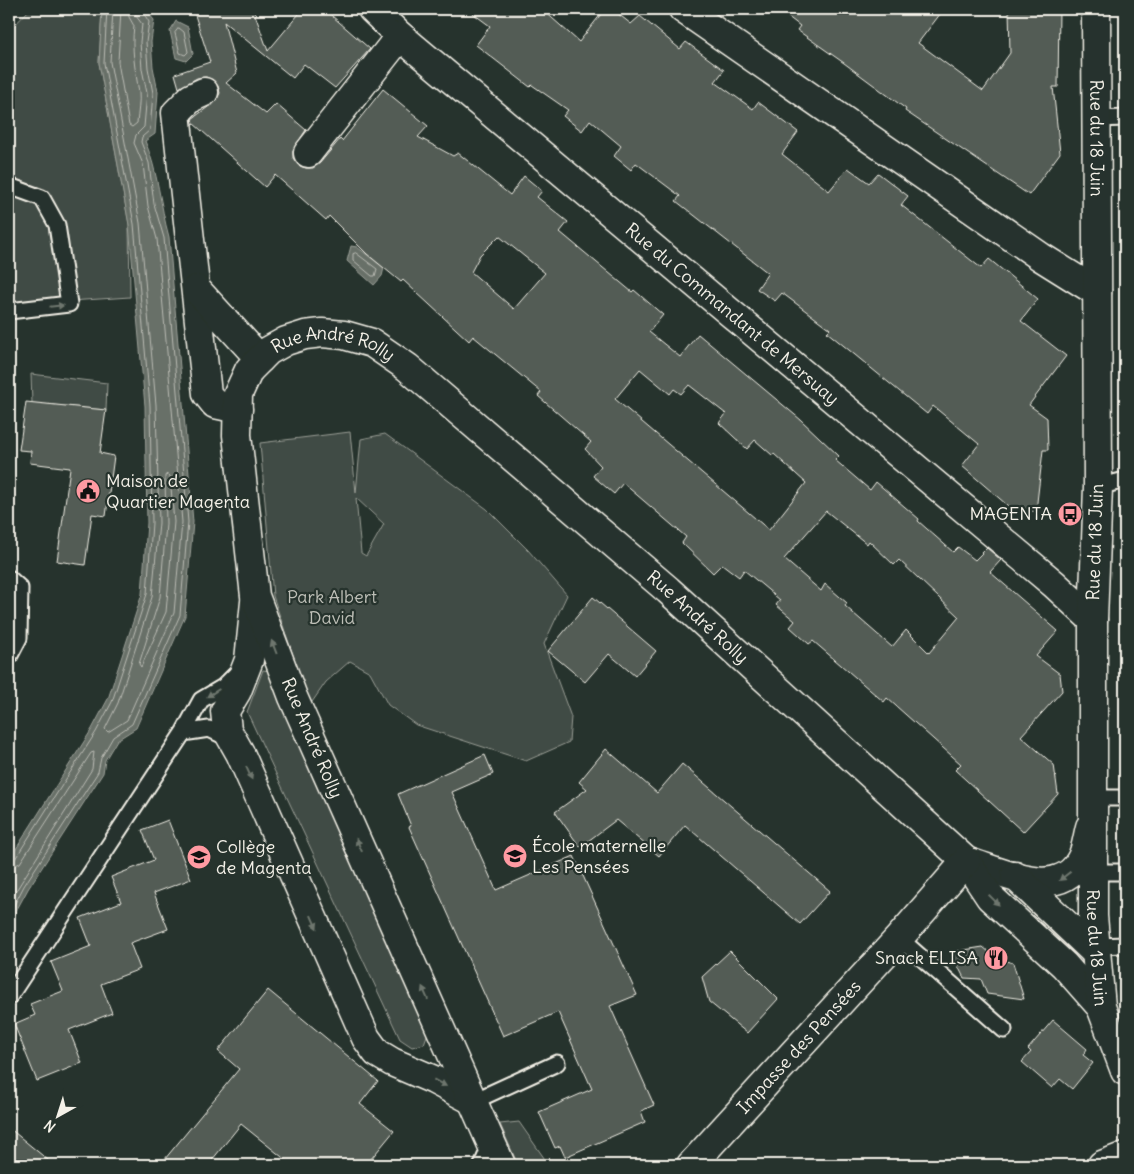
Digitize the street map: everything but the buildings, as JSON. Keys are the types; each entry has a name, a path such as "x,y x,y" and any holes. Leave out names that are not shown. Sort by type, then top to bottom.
{"street":[{"name":"Rue du Commandant de Mersuay","path":"372,9 400,36 1054,584 1093,620"},
{"path":"684,9 1041,257 1097,292"},
{"name":"Rue du 18 Juin","path":"1096,9 1098,487 1093,620 1093,872 1096,952 1101,1007 1125,1071"},
{"path":"308,153 400,36"},
{"path":"204,92 191,98 176,113 207,394 215,404 238,409"},
{"path":"196,290 260,359"},
{"name":"Rue André Rolly","path":"491,1158 474,1101 293,697 255,596 237,435 238,394 249,370 268,351 286,340 305,335 322,333 344,335 372,343 407,367 668,590 966,860 990,896 1064,965 1101,1007"},
{"path":"255,596 249,660 237,691 225,711 227,730 366,1038 377,1052 392,1062 434,1080 474,1101"},
{"name":"Rue André Rolly","path":"966,860 1043,883 1062,880 1080,862 1093,808"},
{"name":"Impasse des Pensées","path":"691,1165 899,938 966,860"},
{"name":"Rue André Rolly","path":"1015,876 1096,952"},
{"name":"Rue André Rolly","path":"1036,937 1073,956 1096,952"},
{"path":"366,1038 425,1058 439,1053 442,1031"},
{"path":"1102,1165 1125,1156"}],"lane":[{"path":"1097,119 1125,118"},
{"path":"9,189 12,187 42,198 57,225 69,304 9,311"},
{"path":"1098,487 1125,480"},
{"path":"9,578 20,588 19,638 9,657"},
{"path":"9,997 183,733 201,700 223,686 249,660"},
{"path":"183,733 209,729 233,740"},
{"path":"1093,808 1125,798"},
{"path":"1093,872 1125,872"},
{"path":"899,938 1004,1030"},
{"path":"1096,952 1125,945"},
{"path":"474,1101 557,1063"}],"green space":[{"path":"30,9 102,9 99,63 129,224 130,297 9,305 9,31"},
{"path":"31,374 107,383 106,410 32,403"},
{"name":"Park Albert David","path":"350,432 356,493 361,439 385,434 487,509 528,550 567,595 544,644 571,717 569,742 526,761 416,725 388,705 370,672 350,661 326,682 310,705 273,596 260,443","holes":["356,498 384,524 366,556 361,553"]},
{"path":"263,670 270,671 431,1024 424,1044 412,1047 400,1039 247,712"},
{"path":"519,1122 549,1165 518,1165 500,1124"}],"water":[{"path":"102,9 145,9 154,20 151,42 158,92 155,134 145,141 156,176 169,237 193,522 185,616 136,728 117,740 105,760 103,773 28,889 9,924 9,860 92,729 108,699 142,594 147,523 145,406 129,225 99,63"},
{"path":"176,21 188,27 193,54 186,61 176,58 170,31"},
{"path":"351,246 357,247 384,268 382,276 374,285 347,261"}],"place":[{"name":"Maison de Quartier Magenta","path":"88,491"},
{"name":"MAGENTA","path":"1070,514"},
{"name":"École maternelle Les Pensées","path":"515,856"},
{"name":"Collège de Magenta","path":"199,857"},
{"name":"Snack ELISA","path":"996,958"}]}
